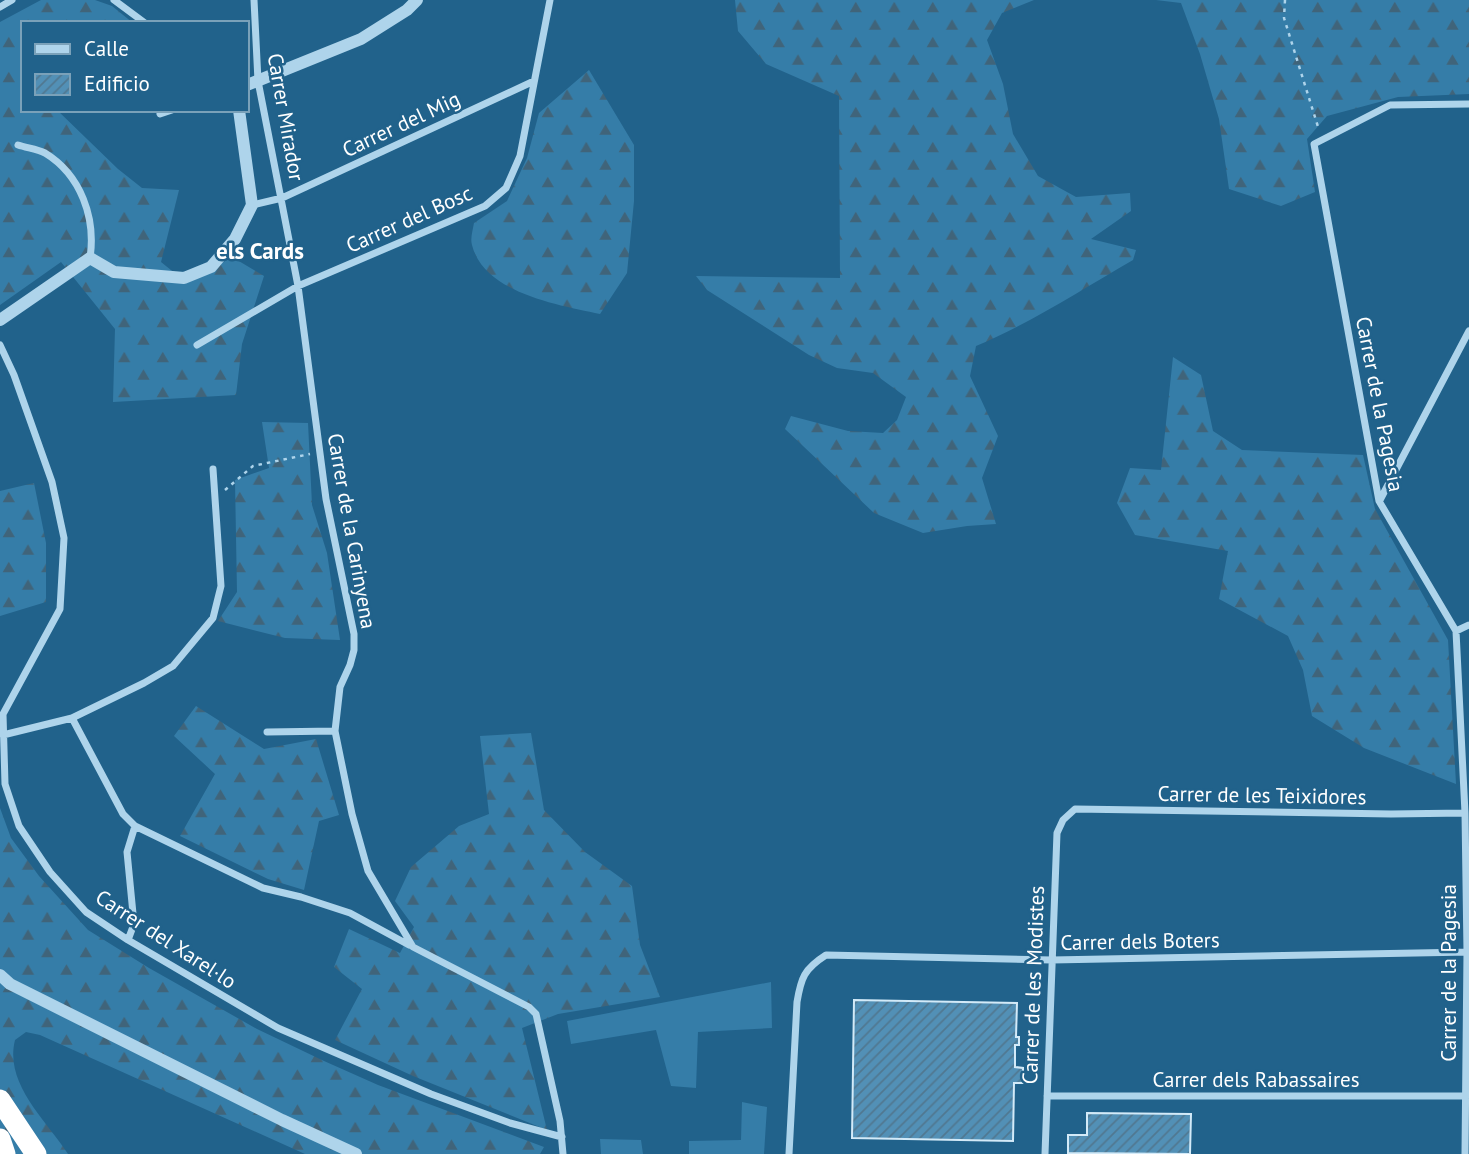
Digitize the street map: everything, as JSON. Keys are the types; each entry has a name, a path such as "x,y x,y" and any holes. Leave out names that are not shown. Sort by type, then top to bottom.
{"highway":[{"path":"0,1100 36,1154"},
{"path":"0,1139 5,1154"}],"street":[{"path":"0,7 12,0"},
{"path":"114,0 142,21"},
{"name":"Carrer Mirador","path":"254,0 252,83 282,198"},
{"path":"252,83 361,39 407,10 417,0"},
{"name":"Carrer del Bosc","path":"197,345 298,286 485,206 506,188 520,156 551,0"},
{"name":"Carrer del Mig","path":"252,205 282,198 534,81"},
{"path":"1322,140 1390,105 1469,104"},
{"path":"160,114 166,112"},
{"path":"90,258 114,272 184,278 211,267 235,239 252,205 239,112"},
{"name":"Carrer de la Pagesia","path":"1322,140 1314,144 1379,501 1456,631 1465,813 1468,952 1465,1154"},
{"path":"0,320 90,258 93,239 85,198 65,169 43,152 18,145"},
{"name":"Carrer de la Carinyena","path":"282,198 298,286 318,452 354,634 354,650 340,687 335,731 352,814 368,871 413,947"},
{"path":"1379,501 1469,331"},
{"name":"Carrer del Xarel·lo","path":"0,345 14,374 52,482 64,538 60,610 3,714 5,784 19,826 50,872 86,912 128,940 278,1027 431,1094 510,1123 562,1137"},
{"path":"3,735 72,718 173,666 213,618 221,586 213,469"},
{"path":"1456,631 1469,625"},
{"path":"72,718 123,814 135,826 263,888 301,897 350,914 529,1007 536,1014 556,1100 563,1154"},
{"path":"267,732 335,731"},
{"name":"Carrer de les Teixidores","path":"1063,820 1074,809 1465,813"},
{"name":"Carrer de les Modistes","path":"1045,1154 1057,833 1063,820"},
{"path":"128,940 134,924 127,852 135,826"},
{"name":"Carrer dels Boters","path":"789,1154 797,1002 802,978 813,963 825,955 1052,960 1468,952"},
{"path":"0,975 10,984 104,1032 356,1154"},
{"name":"Carrer dels Rabassaires","path":"1047,1096 1466,1096"}],"path":[{"path":"1285,0 1284,18 1322,140"},
{"path":"215,499 253,466 318,452"}],"green space":[{"path":"41,0 95,0 112,6 131,21 21,21 21,112 59,112 118,169 142,188 179,190 161,262 187,283 232,257 264,276 242,344 236,395 113,402 115,329 61,262 0,305 0,22"},
{"path":"735,0 1034,0 1002,13 987,40 1003,84 1013,134 1038,176 1076,197 1130,193 1131,211 1091,239 1136,250 1133,260 1036,317 976,346 970,376 998,436 982,478 996,524 923,533 874,513 785,429 791,416 848,431 883,433 897,420 906,397 873,373 837,368 809,355 707,290 696,276 840,278 839,96 766,64 738,31"},
{"path":"1156,0 1469,0 1469,94 1398,97 1327,116 1307,139 1315,192 1281,206 1229,189 1219,119 1200,54 1181,3"},
{"path":"589,70 634,145 634,201 627,273 600,314 544,301 507,286 491,275 479,261 471,240 474,223 507,201 527,158 539,113"},
{"path":"1173,357 1201,375 1213,431 1242,450 1363,455 1375,509 1448,640 1456,784 1364,748 1312,716 1303,670 1288,636 1219,599 1228,551 1135,535 1117,503 1130,468 1161,470"},
{"path":"262,422 308,423 312,505 327,553 340,640 285,638 218,621 237,592 235,480 269,468"},
{"path":"34,483 46,543 46,602 0,616 0,491"},
{"path":"196,706 264,749 316,739 339,815 319,821 304,890 268,879 180,836 215,774 174,736"},
{"path":"531,733 544,810 585,852 632,886 640,945 660,997 558,1014 522,1028 547,1130 413,1076 335,1040 362,989 334,967 349,929 400,953 414,927 395,901 411,867 459,826 489,814 480,736"},
{"path":"0,808 11,838 39,876 88,930 257,1029 378,1085 544,1147 540,1154 305,1154 40,1035 26,1032 15,1040 13,1056 16,1072 29,1101 68,1154 0,1154"},
{"path":"771,982 772,1028 698,1032 696,1088 671,1086 656,1030 571,1044 567,1021"},
{"path":"742,1102 767,1107 764,1154 689,1154 689,1141 741,1140"},
{"path":"600,1139 641,1140 643,1154 601,1154"}],"building":[{"path":"854,1000 1017,1003 1016,1037 1019,1037 1019,1045 1015,1045 1015,1067 1023,1068 1023,1083 1014,1083 1013,1141 852,1138"},
{"path":"1087,1113 1191,1114 1190,1154 1068,1153 1068,1135 1087,1135"}],"district":[{"name":"els Cards","path":"260,250"}]}
